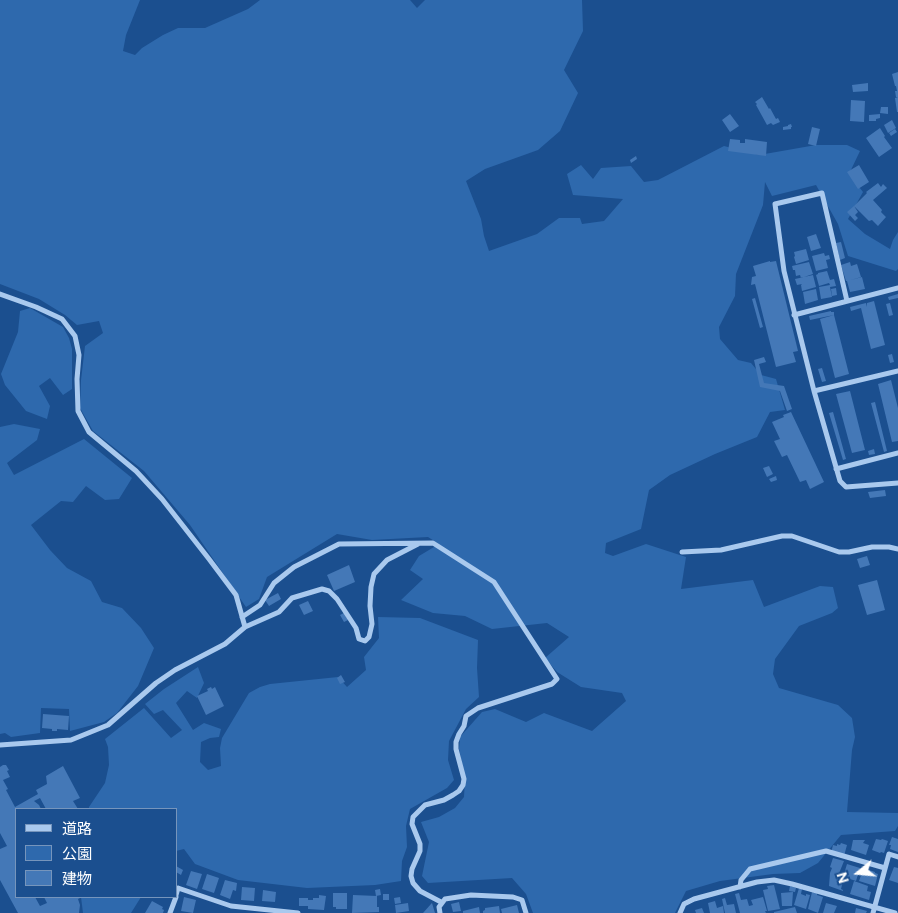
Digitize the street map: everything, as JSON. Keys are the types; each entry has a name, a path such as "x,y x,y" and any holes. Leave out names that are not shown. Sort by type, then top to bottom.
{"street":[{"path":"847,301 822,193 775,204 784,271 794,314 840,481 846,487 898,483"},
{"path":"794,314 898,288"},
{"path":"0,294 62,319 75,336 79,355 77,380 78,411 90,432 136,471 162,499 209,558 236,596 245,627"},
{"path":"814,391 898,371"},
{"path":"836,469 898,453"},
{"path":"682,552 721,550 782,536 792,536 839,552 872,547 898,549"},
{"path":"0,745 71,740 108,725 156,683 175,670 225,644 245,627 279,612 292,598 322,589 328,590 337,599 356,628 359,639 365,641 369,637 372,624 370,606 374,574 387,560 421,543"},
{"path":"242,617 260,605 274,583 294,567 339,544 433,543 494,582 556,679 552,684 478,708 466,716 464,726 456,742 464,779 463,785 453,796 425,805 413,817 412,824 420,844 420,851 412,869 413,883 420,891 441,902"},
{"path":"740,887 741,880 750,870 826,851 886,868"},
{"path":"873,913 889,854 898,857"},
{"path":"680,913 684,904 694,899 757,882 774,880 895,913"},
{"path":"178,888 231,906 298,913"},
{"path":"440,913 438,907 445,899 471,895 513,897 522,900 526,913"},
{"path":"170,913 175,898"}],"green space":[{"path":"0,0 140,0 126,35 123,51 135,55 142,48 178,28 205,28 248,9 260,0 410,0 417,8 425,0 582,0 583,31 564,70 578,93 560,131 538,150 485,169 466,181 481,219 489,251 537,234 559,218 580,218 582,224 604,221 623,199 573,195 567,174 581,165 593,179 601,168 631,166 644,182 658,180 724,146 759,155 816,145 847,145 860,151 849,174 863,192 848,219 865,234 890,249 898,232 898,269 896,271 848,256 838,224 816,185 772,196 765,182 763,205 736,274 735,296 719,327 720,339 738,360 751,363 761,375 776,379 785,410 770,412 757,437 670,475 649,490 641,529 606,543 605,553 613,556 646,544 686,557 681,589 753,580 764,607 820,586 833,587 838,608 832,613 799,626 775,659 773,674 779,688 838,705 852,718 855,737 852,750 847,812 898,813 898,826 895,831 841,835 818,863 800,873 773,874 720,881 686,891 675,913 533,913 526,894 512,878 428,883 422,876 429,842 421,822 439,817 455,808 464,797 465,777 459,749 460,737 482,712 495,709 526,722 544,713 592,731 626,701 622,693 581,687 557,672 545,658 569,637 547,623 492,629 465,616 433,613 401,600 423,579 410,570 419,556 439,544 428,537 372,540 337,534 267,577 259,599 246,607 190,525 144,471 93,431 80,408 85,346 103,333 99,321 77,325 39,299 0,284"},
{"path":"30,308 63,327 72,349 72,389 63,395 50,378 39,386 50,406 47,419 26,411 5,385 1,374 18,332 20,311"},
{"path":"14,424 40,429 37,440 7,463 14,475 84,439 132,478 119,499 105,500 86,486 73,502 61,501 31,525 67,568 91,581 102,602 122,608 141,628 154,648 138,686 117,713 104,722 70,731 69,709 41,708 40,733 11,737 5,733 0,734 0,427"},
{"path":"378,617 420,618 478,640 479,697 466,709 449,741 448,760 454,780 447,788 410,809 406,826 407,847 402,861 401,881 375,885 307,888 238,880 195,864 184,849 178,850 178,808 89,808 105,783 109,765 108,747 105,739 144,708 171,738 182,730 163,710 154,714 145,704 198,667 204,683 197,698 187,691 176,703 193,730 204,723 221,729 219,737 201,742 200,762 208,770 221,766 220,748 222,738 249,693 270,684 338,677 347,687 366,670 364,657 379,638"},
{"path":"81,898 140,898 131,913 83,913"}],"building":[{"path":"898,72 898,97 896,97 895,91 897,91 892,74"},
{"path":"868,83 868,91 853,92 852,85"},
{"path":"762,97 780,122 767,125 755,102"},
{"path":"898,97 898,112 897,112 895,98"},
{"path":"851,100 865,101 864,122 850,121"},
{"path":"881,107 888,107 888,114 880,113"},
{"path":"730,114 739,126 730,132 722,120"},
{"path":"880,114 880,118 876,119 876,121 869,121 869,115"},
{"path":"892,120 896,128 888,133 884,125"},
{"path":"791,124 791,129 783,130 783,127"},
{"path":"812,127 820,129 816,146 808,144"},
{"path":"880,128 892,148 879,157 866,138"},
{"path":"895,129 897,132 891,136 889,133"},
{"path":"730,139 740,140 740,143 745,143 745,139 767,142 766,156 728,151"},
{"path":"636,156 637,159 631,163 630,160"},
{"path":"859,165 869,182 858,189 847,172"},
{"path":"878,183 881,187 883,184 887,188 873,200 886,217 878,226 872,220 869,221 854,206 866,192"},
{"path":"854,206 858,212 855,215 858,218 855,221 847,212"},
{"path":"816,234 821,248 811,251 807,237"},
{"path":"841,242 845,258 840,260 836,243"},
{"path":"806,249 809,260 796,264 794,252"},
{"path":"824,253 825,256 829,255 830,259 826,260 828,268 816,271 812,256"},
{"path":"776,261 798,351 793,352 796,362 776,367 755,284 751,285 752,277 756,276 753,266"},
{"path":"809,262 813,274 801,278 800,275 796,276 792,266"},
{"path":"850,262 851,266 857,264 861,277 851,280 862,277 865,289 850,292 841,265"},
{"path":"827,271 830,280 834,279 836,286 830,287 832,297 821,299 819,287 830,285 829,283 819,286 816,275"},
{"path":"813,275 816,287 802,291 802,284 797,285 795,279"},
{"path":"836,288 837,295 832,296 831,289"},
{"path":"816,289 818,300 805,304 803,292"},
{"path":"898,294 898,298 889,300 888,297"},
{"path":"755,298 763,327 760,328 752,299"},
{"path":"874,301 885,345 871,349 861,308 851,311 850,307 866,303 867,307 867,303"},
{"path":"890,303 893,315 889,316 886,304"},
{"path":"834,312 834,315 810,320 809,316"},
{"path":"834,315 849,374 835,378 820,319"},
{"path":"892,354 894,362 890,363 888,355"},
{"path":"764,357 766,362 759,364 764,383 784,386 792,409 787,411 780,391 760,387 754,360"},
{"path":"822,368 826,381 822,382 818,369"},
{"path":"891,380 898,408 898,441 892,442 878,384"},
{"path":"850,391 865,450 852,453 836,394"},
{"path":"875,402 887,451 884,452 871,403"},
{"path":"791,412 824,482 810,489 806,480 800,482 787,455 782,457 774,441 780,439 772,422"},
{"path":"833,412 846,459 843,460 829,413"},
{"path":"874,449 875,454 869,455 868,451"},
{"path":"769,466 773,474 767,477 763,468"},
{"path":"776,476 777,480 771,482 769,479"},
{"path":"885,490 886,496 870,498 868,492"},
{"path":"867,556 870,565 860,568 857,559"},
{"path":"349,565 355,582 334,591 327,575"},
{"path":"877,580 885,610 867,615 858,585"},
{"path":"278,593 281,599 269,606 265,600"},
{"path":"308,601 313,611 304,615 299,605"},
{"path":"344,613 348,620 344,622 340,615"},
{"path":"341,675 345,682 340,684 337,678"},
{"path":"211,687 212,689 215,687 224,706 206,715 197,696 208,691 207,689"},
{"path":"43,714 69,716 68,730 57,729 57,731 52,731 52,729 42,728"},
{"path":"6,765 9,770 7,771 10,777 3,780 15,807 38,794 36,790 47,784 46,776 63,766 80,798 73,801 77,808 45,808 40,798 34,801 40,808 15,808 15,898 36,898 40,906 47,903 44,898 80,898 78,899 80,905 79,913 18,913 0,880 0,849 7,846 0,833 0,767"},
{"path":"892,837 898,839 898,852 890,849 891,845 889,845"},
{"path":"876,839 888,841 884,853 872,850"},
{"path":"853,840 865,840 863,843 869,845 866,855 851,850"},
{"path":"841,843 847,845 844,856 831,853 833,845 837,846 837,844 840,845"},
{"path":"833,858 844,861 838,876 843,877 847,864 860,868 856,881 844,877 841,889 843,891 829,886 832,868 830,867"},
{"path":"178,867 183,870 181,875 178,873"},
{"path":"864,867 878,874 875,886 859,881"},
{"path":"894,867 898,868 898,883 889,880"},
{"path":"191,871 202,874 197,889 186,885"},
{"path":"207,874 219,878 214,893 202,889"},
{"path":"225,880 237,883 236,891 233,890 230,899 220,895"},
{"path":"854,881 868,886 867,891 871,892 869,900 850,894"},
{"path":"774,885 780,909 768,911 763,890 768,889 767,886"},
{"path":"790,886 796,888 795,892 789,891"},
{"path":"242,887 255,888 254,901 241,900"},
{"path":"799,888 802,889 801,894 810,895 806,909 794,905"},
{"path":"380,889 381,895 376,896 375,890"},
{"path":"263,890 276,892 275,902 262,901"},
{"path":"793,892 792,906 782,906 781,893"},
{"path":"812,892 823,897 818,913 808,909"},
{"path":"333,893 347,893 347,909 336,909 336,907 333,907"},
{"path":"739,893 741,900 747,899 749,906 753,905 751,900 763,897 766,913 740,913 735,894"},
{"path":"383,894 389,894 389,900 383,900"},
{"path":"319,895 326,896 324,910 308,909 308,900 319,898"},
{"path":"353,895 377,896 379,912 352,913"},
{"path":"184,897 196,900 193,913 181,911"},
{"path":"400,897 401,903 395,904 394,898"},
{"path":"299,898 308,898 308,906 299,906"},
{"path":"725,898 727,905 734,904 736,913 725,913 722,899"},
{"path":"152,901 163,907 163,913 145,913"},
{"path":"715,901 717,908 723,906 724,913 710,913 708,903"},
{"path":"459,902 461,911 453,912 451,904"},
{"path":"408,903 409,911 396,913 395,905"},
{"path":"826,903 837,906 834,913 823,913"},
{"path":"431,904 435,913 423,913"},
{"path":"517,905 519,913 502,913 501,909"},
{"path":"499,906 500,913 483,913 485,908"},
{"path":"479,907 480,913 463,913 463,911"},
{"path":"795,907 797,913 774,913 774,912"},
{"path":"702,908 704,913 696,913 695,910"},
{"path":"856,908 867,911 866,913 855,913"}]}
